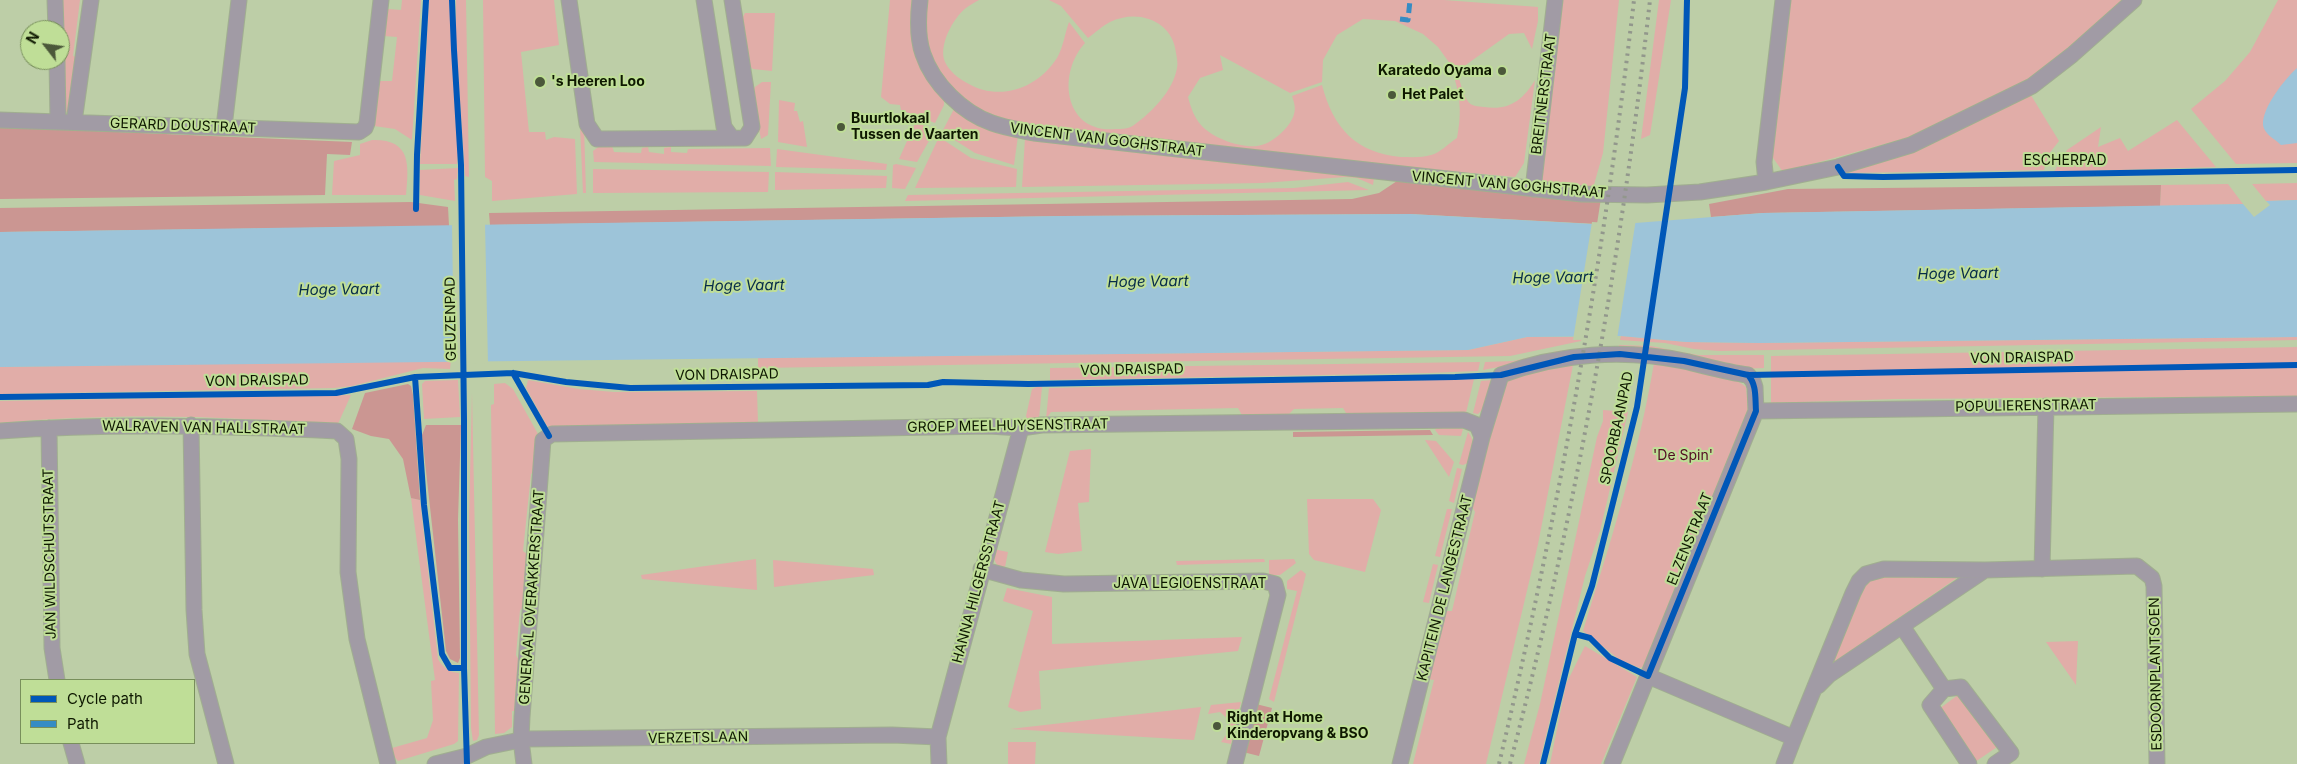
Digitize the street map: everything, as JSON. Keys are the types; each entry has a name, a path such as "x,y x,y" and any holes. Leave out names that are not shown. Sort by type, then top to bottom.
{"street":[{"path":"55,0 56,20"},
{"path":"74,122 91,0"},
{"path":"224,127 239,0"},
{"name":"GERARD DOUSTRAAT","path":"0,120 359,132 365,128 367,123 381,0"},
{"path":"569,0 587,124 596,139 745,138 752,127 732,0"},
{"path":"704,0 724,127 732,138"},
{"name":"VINCENT VAN GOGHSTRAAT","path":"920,0 918,17 920,36 923,53 930,68 955,100 972,113 992,123 1034,133 1533,189 1582,194 1648,195 1700,192 1766,182 1838,167 1911,145 2032,86 2134,0"},
{"name":"BREITNERSTRAAT","path":"1533,189 1555,0"},
{"path":"1766,182 1764,162 1783,0"},
{"path":"56,70 58,121"},
{"path":"1482,438 1501,376 1574,357 1620,354 1640,355 1684,361 1748,375 1755,387 1756,411"},
{"name":"POPULIERENSTRAAT","path":"1756,411 2297,404"},
{"path":"2042,569 2046,406"},
{"name":"ELZENSTRAAT","path":"1612,764 1756,411"},
{"name":"GROEP MEELHUYSENSTRAAT","path":"552,434 753,429 989,426 1021,428 1042,425 1464,420 1480,428 1482,438"},
{"path":"191,425 194,610 197,654 226,764"},
{"name":"WALRAVEN VAN HALLSTRAAT","path":"0,431 191,425 337,431 346,439 349,459 348,572 357,639 388,764"},
{"name":"JAN WILDSCHUTSTRAAT","path":"49,428 52,648 57,679"},
{"name":"HANNA HILGERSSTRAAT","path":"938,737 1021,428"},
{"name":"GENERAAL OVERAKKERSTRAAT","path":"524,764 521,740 543,440 552,434"},
{"name":"KAPITEIN DE LANGESTRAAT","path":"1400,764 1482,438"},
{"name":"ESDOORNPLANTSOEN","path":"1784,764 1853,593 1859,581 1866,574 1884,569 1985,570 2137,566 2152,578 2157,764"},
{"name":"JAVA LEGIOENSTRAAT","path":"982,569 1021,580 1064,584 1263,581 1275,584 1278,595 1235,764"},
{"name":"ESDOORNPLANTSOEN","path":"1815,689 1829,675 1985,570"},
{"path":"1902,626 1944,689"},
{"path":"1648,676 1794,738"},
{"path":"1969,764 1930,705 1944,689 1961,687 2011,753 1995,764"},
{"name":"VERZETSLAAN","path":"435,764 467,756 486,747 521,740 892,735 938,737"},
{"path":"938,737 939,764"},
{"path":"71,744 77,764"}],"green space":[{"path":"61,0 80,0 73,56 78,57 69,111 67,112 63,111 62,70 70,70 70,20 61,20"},
{"path":"402,0 421,0 412,140 395,129 374,126 373,123 380,81 392,81 397,37 384,36 388,9 401,10"},
{"path":"429,0 450,0 459,143 457,164 420,164"},
{"path":"456,0 466,0 469,177 465,176 456,43"},
{"path":"483,0 554,0 559,45 521,52 529,132 545,132 546,140 554,137 575,139 577,194 492,201 492,181 485,177"},
{"path":"890,0 915,0 914,10 944,98 944,105 935,123 901,110 900,105 890,104 881,97"},
{"path":"925,0 979,0 956,18 945,41 943,55 947,65 958,77 979,89 992,91 1004,92 1016,89 1028,85 1039,78 1057,58 1069,22 1085,43 1076,56 1070,71 1070,100 1076,112 1086,122 1099,128 1116,129 1128,128 1134,125 1148,114 1166,93 1175,77 1177,66 1173,42 1161,25 1152,20 1132,16 1110,22 1088,38 1061,6 1049,0 1444,0 1538,7 1538,21 1532,49 1524,33 1509,34 1456,72 1438,47 1423,34 1395,21 1363,19 1337,35 1323,60 1322,82 1290,93 1220,55 1223,70 1200,78 1188,97 1195,116 1206,130 1219,138 1235,144 1257,146 1274,139 1285,130 1295,112 1292,96 1322,85 1333,114 1340,126 1359,144 1385,155 1420,157 1438,152 1457,138 1460,109 1455,80 1459,78 1464,95 1470,104 1493,108 1508,105 1520,98 1535,80 1524,163 1515,177 1078,133 1007,119 986,112 966,102 957,96 942,79 927,48 922,20"},
{"path":"1560,0 1619,0 1603,153 1593,188 1544,186 1541,177"},
{"path":"1659,0 1671,0 1650,135 1641,139"},
{"path":"1789,0 2124,0 2079,42 2026,82 1910,137 1783,172 1771,155"},
{"path":"2278,0 2297,0 2297,163 2236,164 2191,109 2225,81 2250,52"},
{"path":"745,13 775,13 772,71 753,69 748,65 741,21"},
{"path":"762,82 771,82 768,135 761,139 752,93 755,87"},
{"path":"2029,92 2059,141 2048,155 2044,170 1844,173"},
{"path":"779,100 795,103 794,111 797,111 800,122 803,121 807,147 778,142"},
{"path":"954,109 967,118 1018,136 1014,165 975,153 942,132"},
{"path":"2177,120 2216,167 2054,172 2067,150 2101,127 2098,147 2120,138 2128,151"},
{"path":"916,121 934,132 917,162 899,159"},
{"path":"580,126 584,126 586,193 583,193"},
{"path":"939,137 971,158 1017,169 1016,187 915,188"},
{"path":"1025,138 1374,178 1373,185 1357,178 1345,177 1262,183 1022,187"},
{"path":"372,140 385,141 401,149 407,164 406,195 332,195 334,161 360,155 360,144"},
{"path":"601,145 612,146 614,152 641,153 642,148 648,147 649,152 664,154 664,148 671,147 671,152 687,153 688,149 770,148 771,166 594,162 593,151"},
{"path":"777,149 887,164 886,170 776,167"},
{"path":"893,165 916,168 905,189 892,188"},
{"path":"458,168 457,179 454,180 455,201 420,195 420,170"},
{"path":"593,169 769,172 768,192 593,193"},
{"path":"775,172 887,176 886,188 775,190"},
{"path":"1348,182 1369,190 905,201 908,195 1294,188"},
{"path":"2297,183 2297,200 2266,201 2252,184"},
{"path":"2228,184 2243,204 2160,206 2161,185"},
{"path":"1621,336 1686,342 1759,343 2297,337 2297,340 1719,351 1694,349 1665,343 1620,340"},
{"path":"1527,337 1582,337 1581,341 1510,356 758,368 758,358 1468,350"},
{"path":"1619,345 1651,346 1698,355 1764,355 1764,368 1738,369 1618,349"},
{"path":"2297,347 2297,396 1895,399 1771,403 1771,356"},
{"path":"1582,348 1581,351 1483,370 1485,362 1513,361 1557,351"},
{"path":"451,360 450,369 423,368 352,386 334,388 0,394 0,367"},
{"path":"1480,362 1478,371 1050,380 1050,368"},
{"name":"'De Spin'","path":"1654,363 1702,370 1737,381 1746,387 1748,409 1644,666 1640,668 1620,660 1583,631 1632,465"},
{"path":"1565,365 1573,365 1538,544 1486,764 1413,764 1434,680 1427,679 1445,611 1452,611 1475,512 1470,502 1506,381 1528,372 1554,369"},
{"path":"1474,379 1466,413 1348,416 1343,408 1294,409 1289,414 1243,417 1238,408 1051,412 1046,419 1049,388"},
{"path":"458,380 460,417 424,419 422,384 425,381"},
{"path":"528,380 579,389 614,392 757,391 758,423 549,427 526,388"},
{"path":"1492,380 1482,410 1478,414 1473,413 1481,381"},
{"path":"505,383 513,389 538,434 536,470 531,474 523,551 529,556 526,605 520,610 516,655 521,664 517,711 512,711 512,727 504,733 495,734 491,405 494,404 494,384"},
{"path":"1042,387 1039,419 1028,420 1026,416 1032,389"},
{"path":"472,393 479,735 477,740 473,741 471,728 469,516"},
{"path":"351,395 337,426 254,419 169,417 83,418 0,423 0,401"},
{"path":"1603,410 1628,412 1600,531 1585,576 1539,764 1524,764 1540,704 1597,437 1603,421"},
{"path":"1440,425 1463,429 1461,436 1439,435 1435,430"},
{"path":"1468,432 1472,439 1473,450 1470,462 1463,465 1459,464"},
{"path":"1425,440 1436,441 1454,462 1449,477"},
{"path":"1091,449 1089,502 1078,503 1082,551 1058,554 1045,552 1070,451"},
{"path":"1457,468 1462,469 1454,503 1449,501"},
{"path":"411,498 420,500 438,659 447,669 459,673 458,741 454,744 398,761 393,755 392,748 427,738 433,720 431,681 435,680"},
{"path":"1307,499 1373,499 1381,510 1365,572 1314,560 1309,554"},
{"path":"1447,509 1452,509 1440,557 1435,556"},
{"path":"993,549 1008,552 1005,567 997,565 992,555"},
{"path":"756,559 757,590 642,579 641,575"},
{"path":"1264,559 1265,562 1177,565 1176,561"},
{"path":"1294,559 1296,563 1280,575 1269,575 1269,560"},
{"path":"773,560 873,569 874,575 774,587"},
{"path":"1433,564 1438,565 1429,603 1423,602"},
{"path":"1301,570 1306,574 1274,702 1269,699 1297,591 1287,589 1287,581"},
{"path":"1964,573 1831,665 1862,589 1874,576"},
{"path":"1007,588 1052,597 1052,644 1242,637 1238,651 1039,671 1041,709 1020,712 1008,707 1033,611 1003,601"},
{"path":"2078,641 2076,685 2046,642"},
{"path":"1585,646 1637,677 1601,764 1550,764 1566,684"},
{"path":"1962,692 2000,745 1975,762 1939,709"},
{"path":"1241,702 1231,744 1221,742 1226,735 1230,721 1220,712 1208,714 1211,705"},
{"path":"1201,707 1194,740 1010,729"},
{"path":"1008,742 1036,742 1035,764 1008,764"}],"shaded area":[{"path":"0,127 352,142 350,155 327,154 325,195 0,199"},
{"path":"1397,181 1601,198 1597,224 1410,214 1064,216 490,225 489,213 1352,199 1379,193"},
{"path":"2161,185 2160,206 1763,213 1711,217 1709,204 1788,189"},
{"path":"411,202 448,207 449,226 0,232 0,208"},
{"path":"408,384 411,386 413,395 420,500 411,498 403,459 389,439 371,436 352,429 365,393"},
{"path":"426,425 461,425 458,520 460,658 458,663 450,659 446,651 422,435"},
{"path":"1430,430 1433,435 1293,437 1293,432"},
{"path":"1256,704 1272,708 1259,756 1243,752"}],"water":[{"path":"2297,68 2297,143 2281,145 2265,131 2263,125 2264,118 2266,110 2275,94"},
{"name":"Hoge Vaart","path":"2297,200 2297,337 1759,343 1686,342 1621,336 1527,337 1468,350 0,367 0,232 1064,216 1410,214 1610,225 1763,213 2243,204 2254,217 2270,205 2266,201"}],"pier":[{"path":"1636,219 1617,339 1573,340 1592,222 1610,223"},
{"path":"452,223 485,223 488,364 454,362"}],"railway":[{"path":"1499,764 1541,574 1578,384 1609,192 1634,0"},
{"path":"1510,764 1556,575 1594,385 1625,193 1650,0"}],"marked path":[{"path":"1400,19 1408,20 1410,0"}],"cycle path":[{"path":"416,209 417,155 426,0"},
{"name":"GEUZENPAD","path":"452,0 461,165 464,668 467,764"},
{"name":"SPOORBAANPAD","path":"1543,764 1575,634 1592,586 1637,407 1685,88 1687,0"},
{"name":"ESCHERPAD","path":"1838,167 1844,176 1883,177 2297,170"},
{"name":"VON DRAISPAD","path":"0,397 336,393 415,377 513,373 566,382 630,388 928,385 943,382 1028,384 1455,377 1501,375 1574,357 1620,354 1684,361 1748,375 2297,365"},
{"path":"513,373 549,436"},
{"path":"1575,634 1590,638 1610,658 1648,676 1756,411 1754,387 1748,375"},
{"path":"415,377 424,505 442,654 450,668 464,668"}],"place":[{"name":"Karatedo Oyama","path":"1502,71"},
{"name":"'s Heeren Loo","path":"540,82"},
{"name":"Het Palet","path":"1392,95"},
{"name":"Buurtlokaal Tussen de Vaarten","path":"841,127"},
{"name":"Right at Home Kinderopvang & BSO","path":"1217,726"}]}
